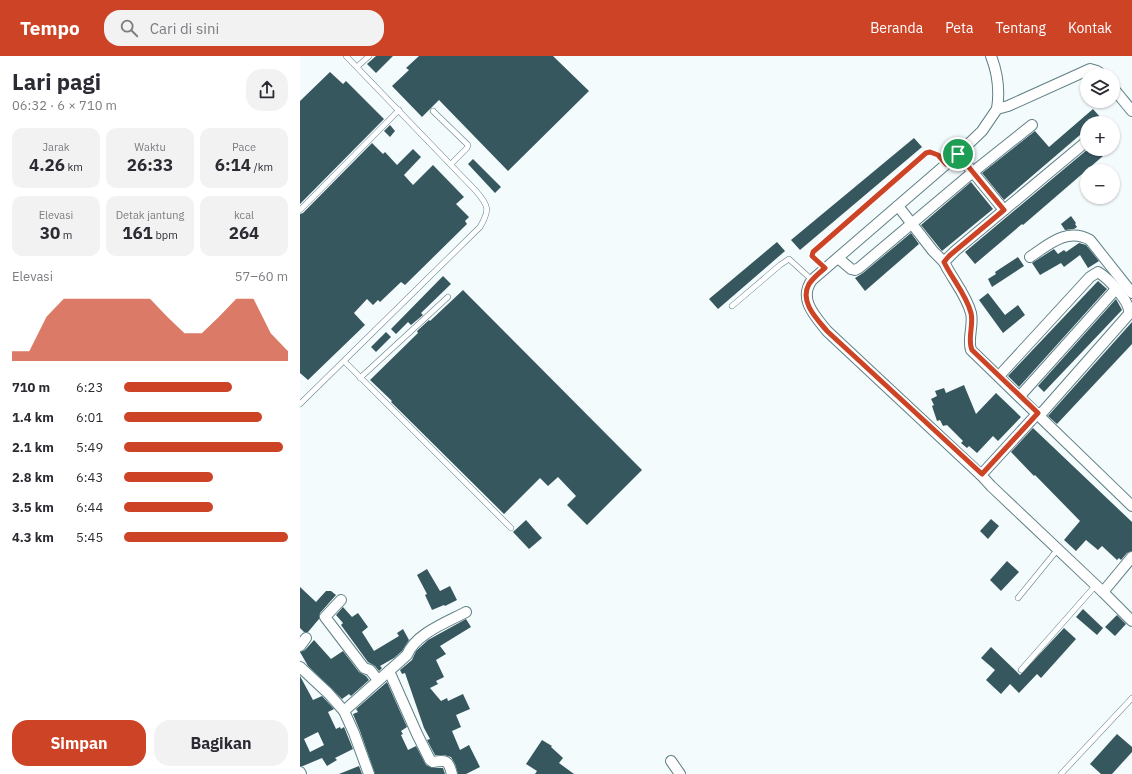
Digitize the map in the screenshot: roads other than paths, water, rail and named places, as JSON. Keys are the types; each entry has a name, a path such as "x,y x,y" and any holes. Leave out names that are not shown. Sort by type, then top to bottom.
{"street":[{"path":"991,56 998,80 999,94 997,108 982,131 958,154 812,280 807,288 807,301 810,309 827,331 982,474 991,486 1132,621"},
{"path":"997,108 1008,106 1080,74"},
{"path":"1120,96 1132,111"},
{"path":"838,258 851,269 855,270 1032,125"},
{"path":"944,262 949,256 1080,147"},
{"path":"958,154 1004,210"},
{"path":"898,206 933,251 944,262 969,307 972,319 970,348 979,359 1039,414 1132,506"},
{"path":"1030,257 1051,243 1067,235 1082,235 1090,240 1132,293"},
{"path":"982,474 1039,414 1129,314 1130,310 1127,302 1105,276 1098,272 1090,277 999,376"},
{"path":"1020,396 1116,290"},
{"path":"1099,588 1132,557"},
{"path":"341,600 325,617 364,668 369,669 378,680"},
{"path":"344,711 407,655 409,648 416,641 427,633 466,612"},
{"path":"300,667 328,693 344,711 369,774"},
{"path":"389,671 430,760 433,762 447,762 452,774"},
{"path":"671,761 680,774"}],"lane":[{"path":"300,404 480,227 487,214 485,202 400,110 346,56"},
{"path":"357,67 369,56"},
{"path":"300,210 400,110"},
{"path":"433,111 468,145 467,148 451,164"},
{"path":"825,268 812,256 813,252 926,153 935,153 946,164"},
{"path":"732,306 789,259 812,280"},
{"path":"360,378 448,297"},
{"path":"344,361 511,528"},
{"path":"1018,598 1058,549"},
{"path":"1021,670 1099,588"},
{"path":"1061,774 1132,698"}]}
